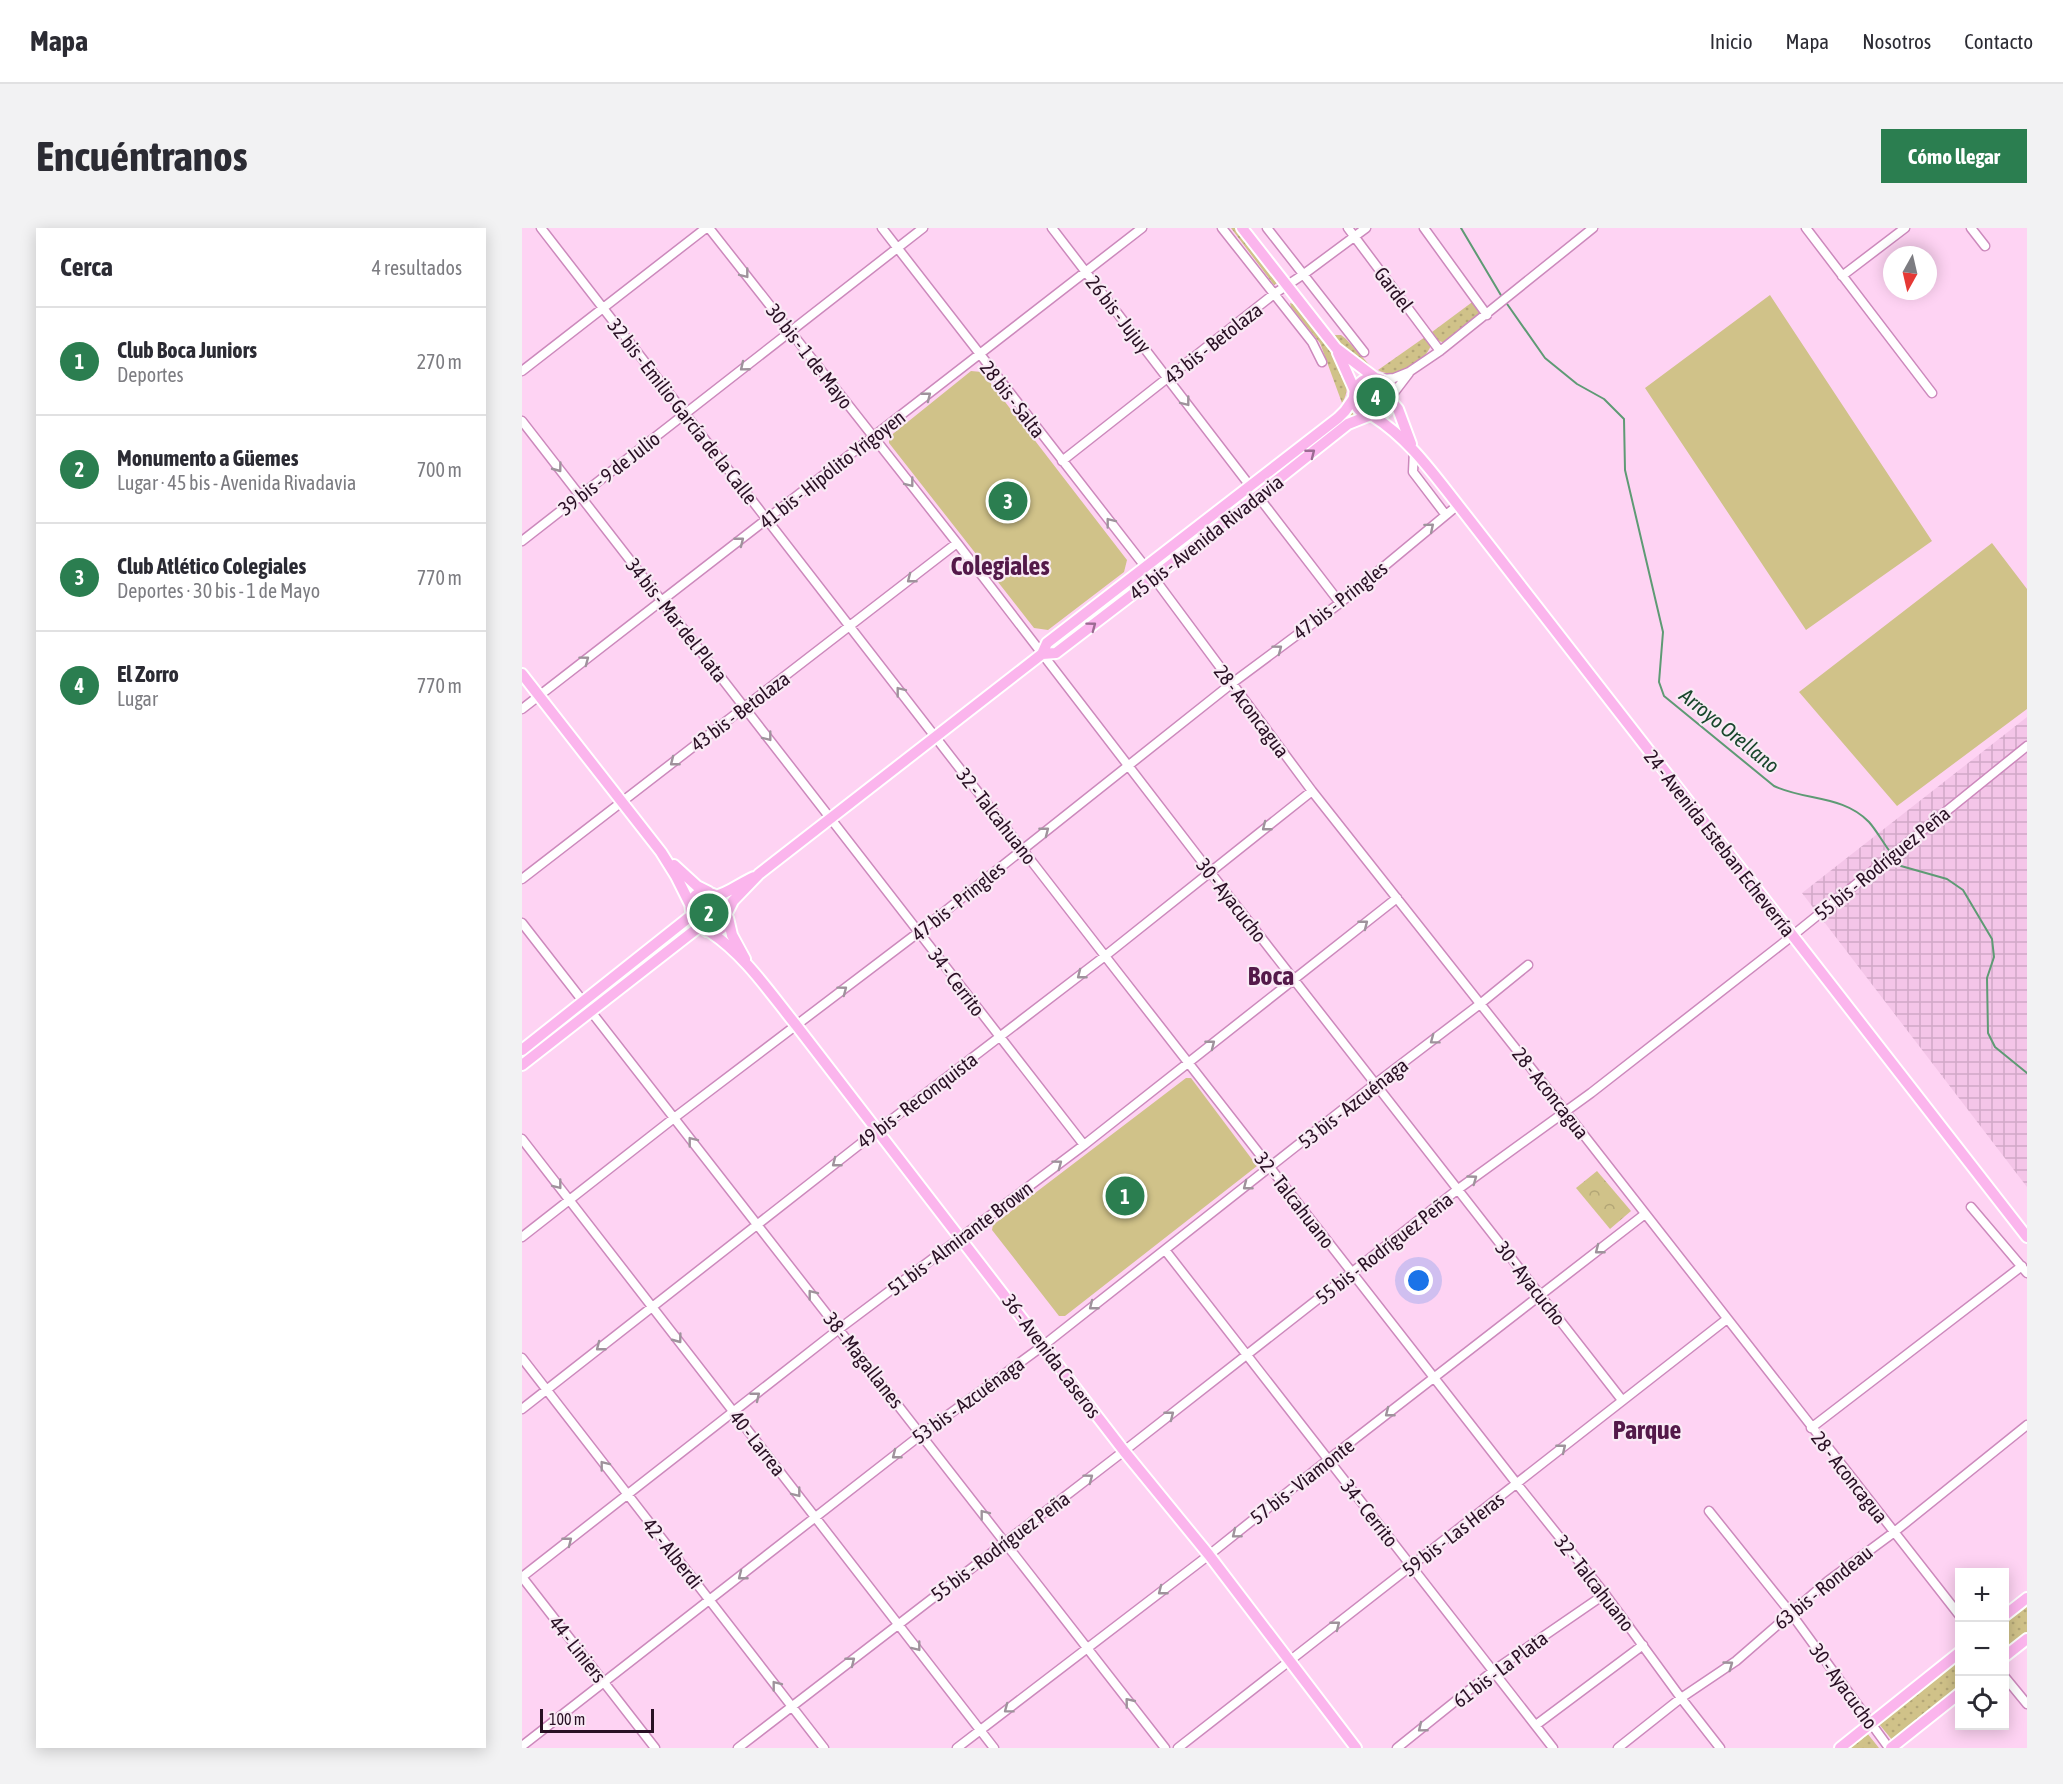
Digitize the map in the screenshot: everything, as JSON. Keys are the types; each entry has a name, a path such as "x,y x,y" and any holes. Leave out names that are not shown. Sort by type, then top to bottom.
{"main road":[{"path":"1242,228 1336,348 1358,409 1370,416 1382,415 1388,410 1393,398 1387,383 1336,348"},
{"path":"1354,394 1362,381 1378,378"},
{"name":"45 bis - Avenida Rivadavia","path":"1042,654 1056,653 1154,578 1338,418 1345,411 1354,394"},
{"name":"24 - Avenida Esteban Echeverría","path":"1393,398 1414,450"},
{"name":"45 bis - Avenida Rivadavia","path":"727,915 733,901 759,874 1042,654 1047,643 1146,568 1348,424 1370,416"},
{"name":"24 - Avenida Esteban Echeverría","path":"1370,416 1400,436 1414,450 2027,1237"},
{"path":"522,674 661,852 676,876 699,927 710,932 722,930 727,915 725,906 714,895 697,886 661,852"},
{"name":"45 bis - Avenida Rivadavia","path":"714,895 728,892 759,874"},
{"path":"522,1065 691,909 692,899 700,892 714,895"},
{"name":"36 - Avenida Caseros","path":"727,915 732,935 743,952 747,965"},
{"path":"522,1050 699,927"},
{"name":"36 - Avenida Caseros","path":"710,932 747,965 796,1025 1124,1451 1209,1555 1356,1748"},
{"path":"2009,1612 2027,1598"},
{"path":"2009,1653 2027,1639"},
{"path":"1840,1748 1955,1655"},
{"path":"1890,1748 1955,1696"}],"street":[{"name":"32 bis - Emilio García de la Calle","path":"541,228 936,737"},
{"path":"522,371 708,228"},
{"name":"30 bis - 1 de Mayo","path":"708,228 1042,654"},
{"name":"28 bis - Salta","path":"882,228 1146,568"},
{"name":"39 bis - 9 de Julio","path":"522,541 923,228"},
{"name":"26 bis - Jujuy","path":"1052,228 1340,603"},
{"name":"41 bis - Hipólito Yrigoyen","path":"522,709 1142,228"},
{"path":"1222,228 1312,342 1322,362"},
{"path":"1267,228 1364,351"},
{"name":"Gardel","path":"1348,228 1440,351"},
{"name":"43 bis - Betolaza","path":"1062,461 1274,294 1366,228"},
{"path":"1424,228 1487,315"},
{"path":"1378,378 1394,378 1409,372 1440,351 1593,228"},
{"path":"1806,228 1932,393"},
{"path":"1842,276 1905,228"},
{"path":"1971,228 1985,246"},
{"path":"1393,398 1409,372"},
{"name":"34 bis - Mar del Plata","path":"522,421 831,819"},
{"name":"24 - Avenida Esteban Echeverría","path":"1414,450 1413,472 1446,514"},
{"name":"47 bis - Pringles","path":"522,1237 919,932 1231,684 1340,603 1458,505"},
{"name":"43 bis - Betolaza","path":"522,879 957,543"},
{"name":"28 - Aconcagua","path":"1146,568 1312,791 1955,1611"},
{"name":"30 - Ayacucho","path":"1042,654 1209,872 1622,1400"},
{"name":"32 - Talcahuano","path":"936,737 1517,1484 1605,1593 1720,1748"},
{"name":"55 bis - Rodríguez Peña","path":"738,1748 1353,1274 1457,1190 1565,1111 1792,936 2027,746"},
{"name":"49 bis - Reconquista","path":"522,1409 878,1130 1105,956 1312,791"},
{"name":"34 - Cerrito","path":"831,819 1084,1145"},
{"name":"51 bis - Almirante Brown","path":"522,1577 839,1329 1084,1145 1397,898"},
{"name":"38 - Magallanes","path":"522,923 1165,1748"},
{"name":"53 bis - Azcuénaga","path":"522,1746 922,1434 1044,1345 1375,1084 1480,1005 1528,965"},
{"name":"40 - Larrea","path":"522,1139 653,1305 994,1748"},
{"path":"1811,1428 2024,1270 1971,1207"},
{"name":"57 bis - Viamonte","path":"957,1748 1209,1555 1645,1214"},
{"name":"34 - Cerrito","path":"1165,1250 1553,1748"},
{"name":"59 bis - Las Heras","path":"1178,1748 1727,1319"},
{"name":"42 - Alberdi","path":"522,1358 824,1748"},
{"name":"63 bis - Rondeau","path":"1618,1748 1681,1698 1736,1661 1828,1581 1893,1533 2027,1425"},
{"name":"30 - Ayacucho","path":"1709,1511 1790,1612 1890,1748"},
{"name":"44 - Liniers","path":"522,1577 656,1748"},
{"name":"61 bis - La Plata","path":"1397,1748 1493,1671 1605,1593"},
{"path":"1536,1725 1643,1645"},
{"path":"2009,1682 2027,1704"}],"shaded area":[{"path":"2027,717 2027,1187 1802,893"}],"green space":[{"path":"1231,228 1237,228 1279,282 1274,285"},
{"path":"1770,295 1932,541 1806,630 1645,388"},
{"path":"1475,300 1483,312 1445,343 1439,341 1432,332"},
{"path":"1290,303 1296,305 1314,325 1341,365 1346,378 1347,391 1342,403 1320,343"},
{"path":"1335,335 1341,335 1346,339 1374,370 1350,356 1337,341"},
{"path":"1425,337 1431,345 1428,352 1416,364 1401,372 1385,373 1378,370"},
{"path":"971,371 982,372 1127,560 1124,572 1048,630 1034,628 889,443 889,437"},
{"path":"1374,381 1385,385 1389,396 1385,407 1374,411 1363,407 1359,396 1363,385"},
{"path":"1351,409 1357,416 1261,487 1259,485"},
{"path":"1246,494 1249,497 1157,570 1155,567"},
{"path":"1992,543 2027,589 2027,709 1897,806 1799,692"},
{"path":"1144,575 1146,578 1053,649 1050,646"},
{"path":"705,897 712,899 721,910 721,922 718,927 710,928 695,913 696,902"},
{"path":"683,929 685,931 598,999 596,997"},
{"path":"1186,1078 1191,1078 1257,1166 1065,1316 1059,1316 992,1230 993,1225"},
{"path":"1597,1171 1631,1211 1610,1229 1576,1188"},
{"path":"2027,1604 2027,1633 2009,1647 2009,1622 2009,1618"},
{"path":"1955,1661 1955,1690 1893,1741 1879,1724"},
{"path":"1867,1733 1879,1748 1848,1748"}],"waterway":[{"name":"Arroyo Orellano","path":"1461,228 1502,297"},
{"name":"Arroyo Orellano","path":"1505,301 1545,358 1577,384 1604,399 1624,419 1625,470 1663,632 1659,682 1664,696 1774,786 1836,803 1859,813 1869,822 1891,853"},
{"name":"Arroyo Orellano","path":"1894,857 1901,866 1947,879 1963,890 1992,939 1994,957 1987,978 1988,1033 1995,1047 2027,1073"}],"place":[{"name":"El Zorro","path":"1376,397"},
{"name":"Club Atlético Colegiales","path":"1008,501"},
{"name":"Monumento a Güemes","path":"709,913"},
{"name":"Club Boca Juniors","path":"1125,1196"}],"district":[{"name":"Colegiales","path":"1000,566"},
{"name":"Boca","path":"1271,976"},
{"name":"Parque","path":"1647,1430"}]}
